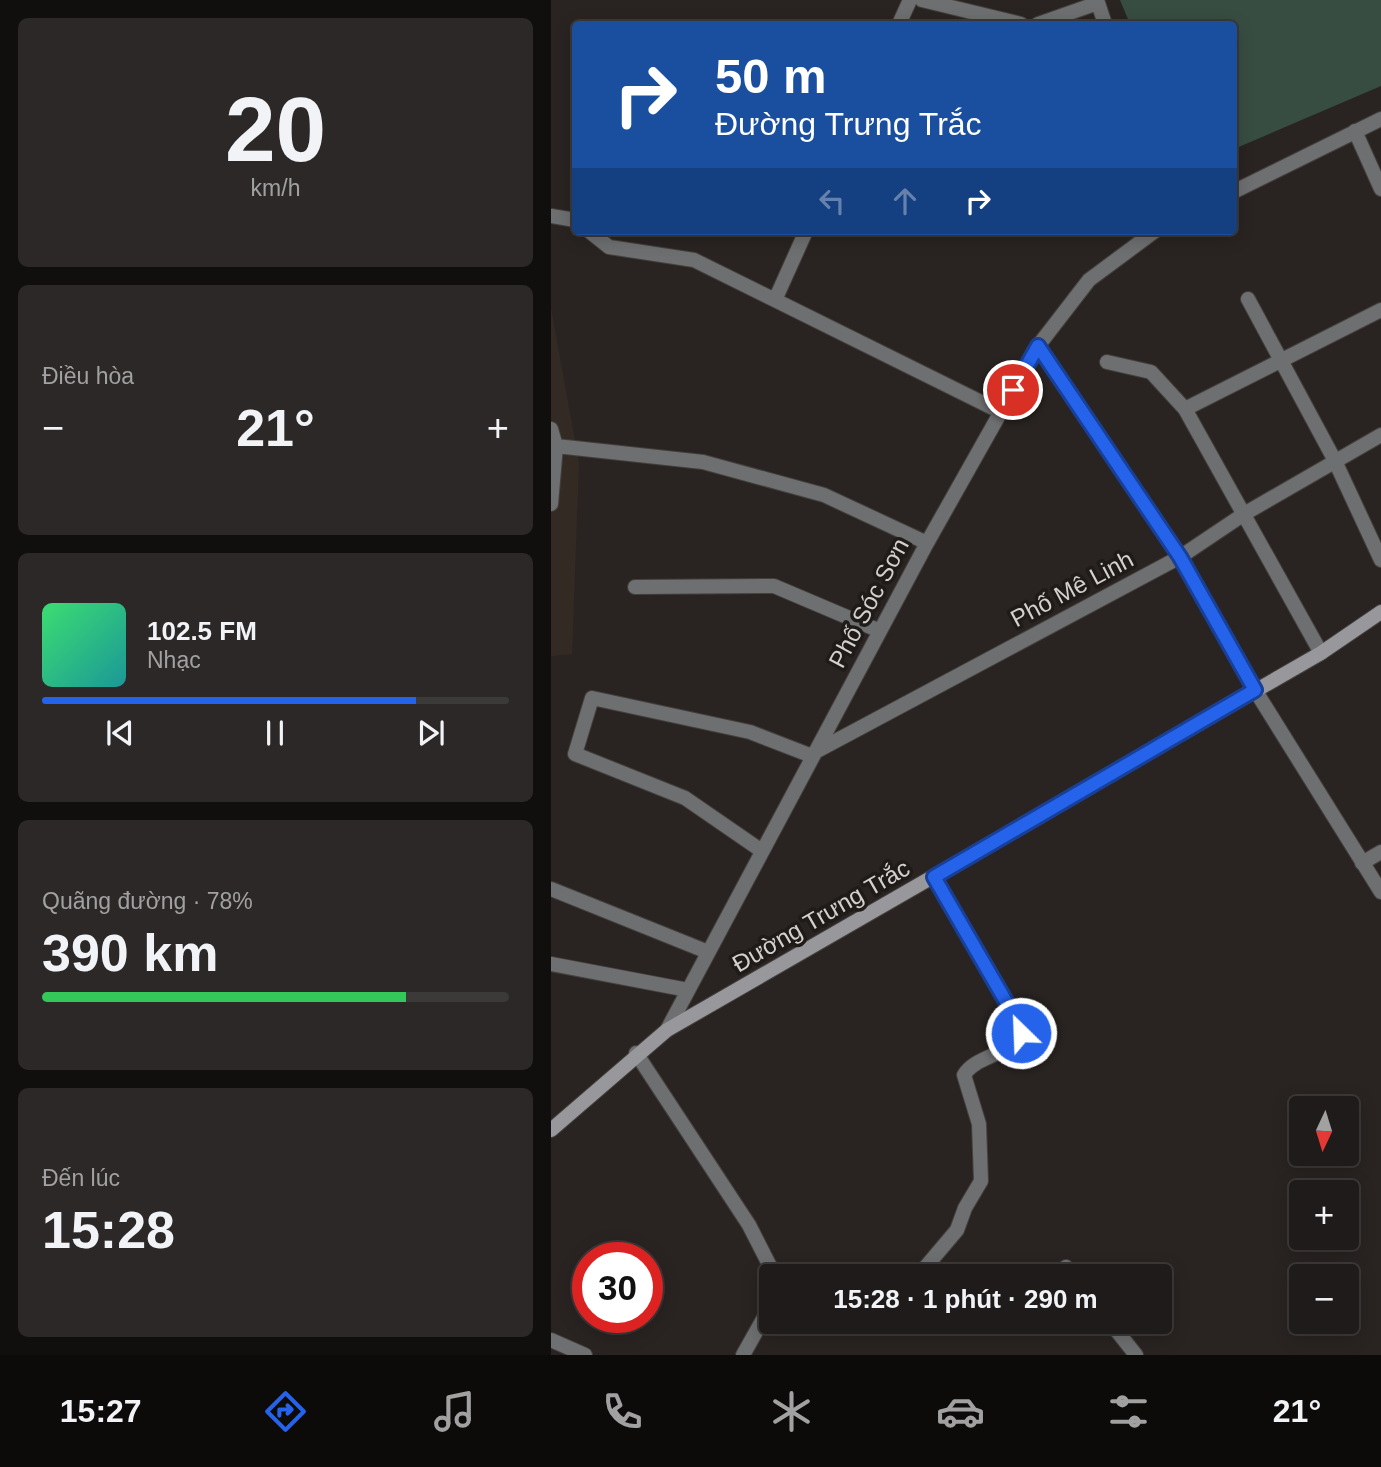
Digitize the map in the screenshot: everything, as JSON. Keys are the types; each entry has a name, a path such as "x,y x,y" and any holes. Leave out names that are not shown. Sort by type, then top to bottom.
{"street":[{"path":"900,21 910,0"},
{"path":"922,0 1009,21"},
{"path":"1046,21 1098,1 1104,21"},
{"path":"1237,190 1381,119"},
{"path":"1355,131 1381,189"},
{"path":"551,216 572,220"},
{"path":"594,235 609,247 694,260 1001,412"},
{"path":"775,300 804,235"},
{"name":"Phố Sóc Sơn","path":"667,1030 927,543 1038,346 1089,281 1150,235"},
{"path":"1248,299 1334,459 1381,560"},
{"path":"1185,409 1283,362 1381,310"},
{"path":"1038,346 1180,557 1255,690 1381,892"},
{"path":"1107,362 1151,372 1185,409 1320,653"},
{"path":"551,429 556,446 551,504"},
{"name":"Phố Mê Linh","path":"813,754 1180,557 1334,459 1381,435"},
{"path":"556,446 703,462 825,495 927,543"},
{"path":"635,587 774,586 880,631"},
{"name":"Đường Trưng Trắc","path":"551,1130 636,1053 667,1030 1320,653 1381,612"},
{"path":"762,851 685,798 575,754 592,698 750,732 813,754"},
{"path":"1362,863 1381,852"},
{"path":"928,1264 957,1230 965,1208 981,1181 979,1124 964,1075 971,1067 1008,1047 1021,1033 1008,1005 934,877"},
{"path":"551,889 708,952"},
{"path":"551,964 688,990"},
{"path":"636,1053 749,1224 769,1264"},
{"path":"743,1355 759,1326"},
{"path":"1119,1334 1136,1355"},
{"path":"551,1340 585,1355"}],"shaded area":[{"path":"551,308 579,463 572,654 551,656"}],"green space":[{"path":"1120,0 1381,0 1381,86 1237,148 1237,21 1129,21"}],"route":[{"path":"1013,390 1038,346 1180,557 1255,690 934,877 1008,1005 1021,1033"}]}
